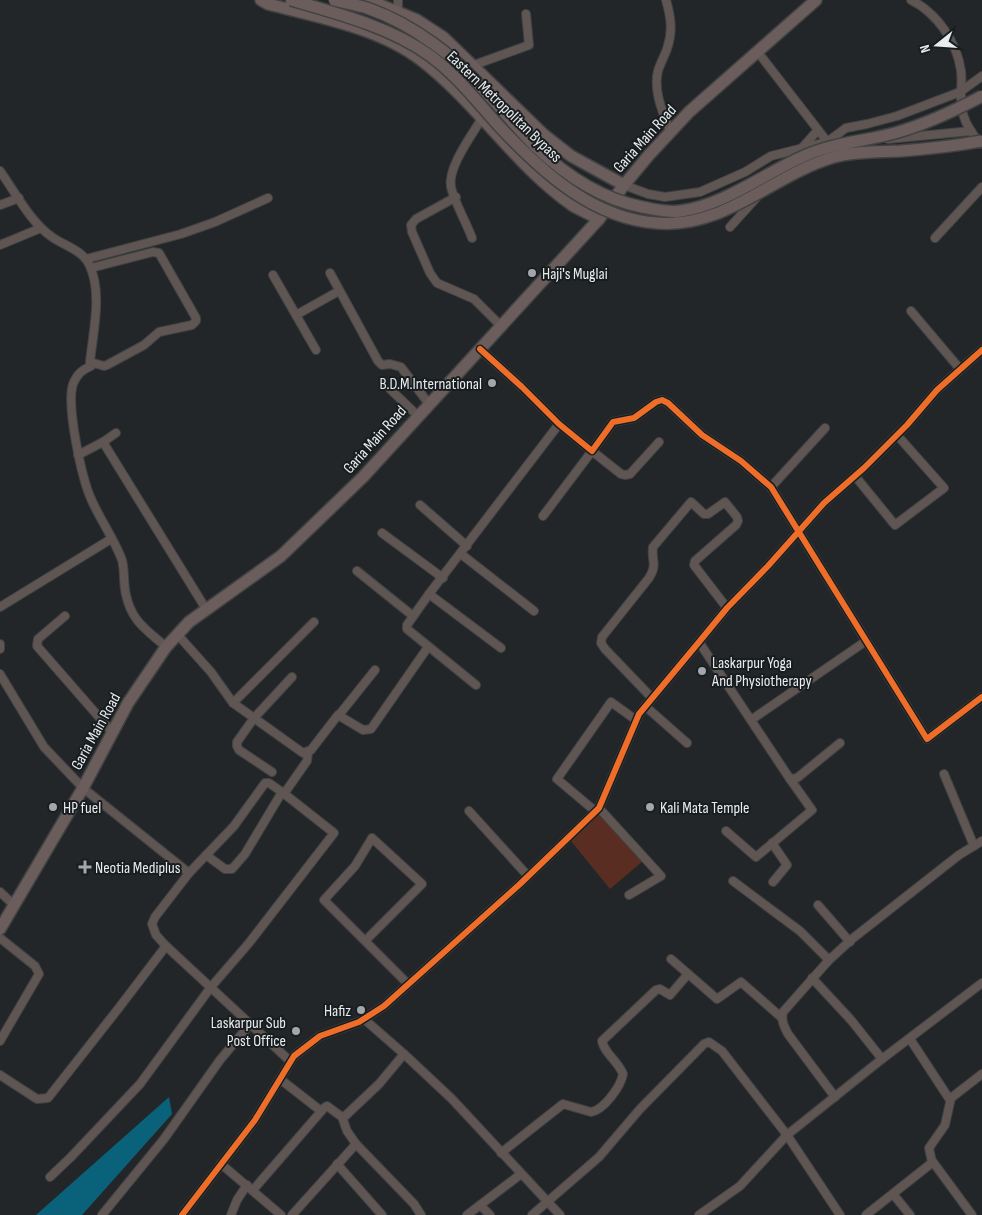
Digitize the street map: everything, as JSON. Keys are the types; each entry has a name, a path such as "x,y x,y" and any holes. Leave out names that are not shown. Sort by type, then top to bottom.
{"main road":[{"path":"261,0 268,4 366,31 395,43 420,59 447,82 507,147 540,179 574,206 599,218"},
{"name":"Eastern Metropolitan Bypass","path":"291,0 335,12 386,32 428,54 457,78 529,158 589,202 617,215 641,220 656,223 675,223 700,220 722,212 803,169 835,156 936,148 982,141"},
{"name":"Eastern Metropolitan Bypass","path":"334,0 368,9 398,23 434,44 472,76 536,147 570,175 601,194 626,204 664,211 678,212 714,202 805,155 849,141 894,133 931,122 982,96"},
{"path":"368,0 398,6 443,37 543,134 572,156 624,185"},
{"name":"Garia Main Road","path":"0,928 83,788 128,703 177,634 206,609 281,556 363,477 599,218 670,131 816,0"}],"street":[{"path":"666,0 671,21 671,34 667,50 658,71 657,86 660,105 670,131"},
{"path":"911,0 932,16 949,37 961,71 960,92 964,117 982,147"},
{"path":"474,65 529,45 526,14"},
{"path":"757,51 827,142 844,158"},
{"path":"624,185 648,194 665,197 700,192 745,172 771,156 827,142 846,128 897,116 960,92 982,76"},
{"path":"472,238 451,188 451,177 453,169 482,118"},
{"path":"730,227 818,130"},
{"path":"827,142 843,146 918,135 971,131"},
{"path":"0,172 40,228 86,259 90,268 96,299 90,362 92,366 83,369 76,377 72,393 78,455 89,494 122,560 125,569 126,594 134,619 166,647"},
{"path":"934,238 982,187"},
{"path":"456,197 413,221 411,225 412,232 430,273 437,283 474,299 501,326"},
{"path":"0,205 19,198"},
{"path":"86,259 181,234 215,222 268,198"},
{"path":"0,245 40,228"},
{"path":"90,268 153,252 159,254 196,318 192,325 160,332 144,345 107,365 104,366 90,362"},
{"path":"330,274 379,364 401,367 429,404"},
{"path":"273,275 316,350"},
{"path":"296,315 339,291"},
{"path":"911,311 960,369"},
{"path":"480,349 522,387 558,424 621,474 630,474 659,442"},
{"path":"182,1215 255,1120 290,1060 320,1036 364,1019 384,1006 528,876 597,810 636,720 645,706 727,608 824,504 897,435 937,390 982,350"},
{"path":"390,389 418,416"},
{"path":"543,516 614,422 634,418 656,402 662,400 668,403 706,438 741,461 771,487 928,739 982,696"},
{"path":"476,685 407,629 407,625 558,424"},
{"path":"771,487 825,428"},
{"path":"78,455 116,433"},
{"path":"855,476 895,525 944,488 897,435"},
{"path":"103,442 206,609"},
{"path":"652,698 605,649 602,637 649,578 654,569 653,548 691,502 704,514 708,514 725,502 737,517 736,525 696,561 694,565 727,608"},
{"path":"420,505 467,546"},
{"path":"382,533 443,578"},
{"path":"0,607 112,539"},
{"path":"461,554 534,611"},
{"path":"357,571 413,616"},
{"path":"429,594 501,648"},
{"path":"65,616 38,639 37,646 112,732"},
{"path":"233,703 314,622"},
{"path":"177,634 211,672 233,703 300,752 308,752"},
{"path":"751,720 866,641"},
{"path":"699,642 812,810 756,857 726,831"},
{"path":"0,644 0,649"},
{"path":"338,715 363,730 371,729 428,647"},
{"path":"206,855 225,869 232,869 245,854 282,792 288,789 307,761 308,752 375,670"},
{"path":"0,674 44,746 83,788 189,873"},
{"path":"272,772 239,750 237,742 254,718 292,676"},
{"path":"629,895 661,876 597,810 557,779 611,702 636,720"},
{"path":"645,706 687,744"},
{"path":"790,779 797,778 840,743"},
{"path":"944,774 974,846"},
{"path":"50,1178 140,1084 211,987 249,943 334,833 282,792 265,783 234,826 189,873 155,917 152,924 156,935 166,946 211,987 251,1023 290,1060"},
{"path":"468,811 528,876"},
{"path":"365,941 422,884 372,838 355,866 324,900 365,941 408,984"},
{"path":"835,1097 788,1034 783,1025 783,1012 829,960 959,855 982,841"},
{"path":"772,843 787,864 773,882"},
{"path":"733,881 800,931 829,960"},
{"path":"0,892 14,905"},
{"path":"818,905 850,942"},
{"path":"0,938 35,966 39,974 0,1041"},
{"path":"0,1075 37,1100 48,1098 166,946"},
{"path":"671,959 717,999 742,982 782,1018"},
{"path":"501,1153 563,1104 591,1112 595,1112 601,1107 618,1087 623,1074 603,1046 602,1041 656,990 660,989 670,995 688,974"},
{"path":"812,978 851,1020 882,1059"},
{"path":"699,1215 740,1186 787,1135 882,1059 982,983"},
{"path":"364,1019 452,1100 560,1215"},
{"path":"102,1215 164,1139 220,1060 251,1023"},
{"path":"910,1039 950,1100"},
{"path":"532,1215 598,1157 640,1109 706,1043 710,1043 722,1051 787,1135 840,1215"},
{"path":"343,1118 379,1084 404,1054"},
{"path":"972,1215 932,1162 929,1148 945,1125 950,1100 958,1091 982,1074"},
{"path":"280,1079 321,1111"},
{"path":"231,1215 236,1200 250,1188 327,1106 343,1118 356,1144 414,1204 419,1214"},
{"path":"292,1215 356,1144"},
{"path":"866,1215 932,1162"},
{"path":"220,1164 281,1215"},
{"path":"337,1164 382,1215"},
{"path":"467,1215 520,1174"},
{"path":"893,1194 910,1215"},
{"path":"480,1205 490,1215"}],"shaded area":[{"path":"599,814 643,861 610,889 571,841"}],"water":[{"path":"169,1097 172,1114 82,1215 36,1215"}],"cycle path":[{"path":"480,349 559,424 592,451 613,422 634,418 656,402 662,400 668,403 702,435 741,461 771,487 927,739 982,697"},
{"path":"182,1215 255,1120 294,1056 320,1036 359,1022 384,1006 520,884 599,808 639,714 727,608 768,566 824,503 864,468 907,425 937,390 982,350"}],"place":[{"name":"Haji's Muglai","path":"532,273"},
{"name":"B.D.M.International","path":"492,383"},
{"name":"Laskarpur Yoga And Physiotherapy","path":"702,671"},
{"name":"HP fuel","path":"53,807"},
{"name":"Kali Mata Temple","path":"650,807"},
{"name":"Neotia Mediplus","path":"85,867"},
{"name":"Hafiz","path":"361,1010"},
{"name":"Laskarpur Sub Post Office","path":"296,1031"}]}
